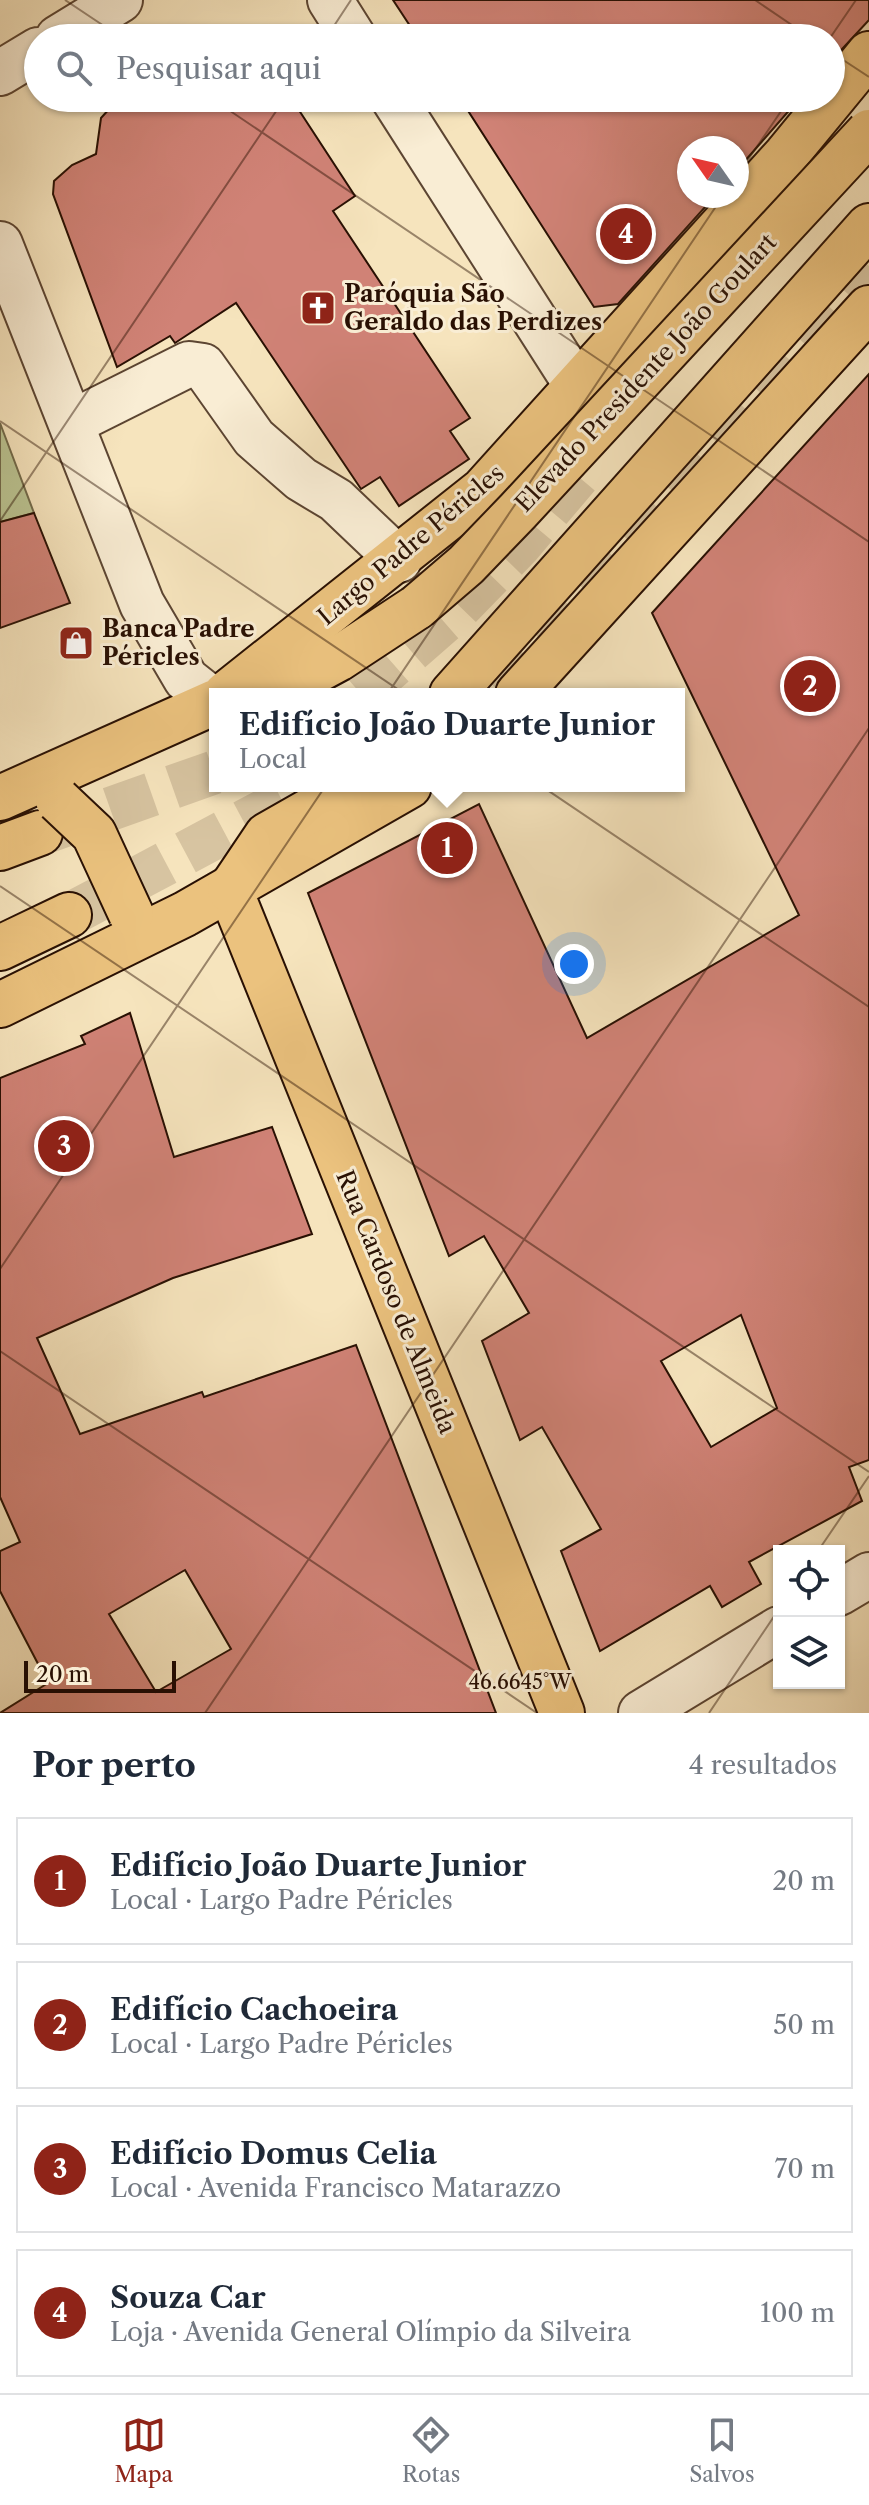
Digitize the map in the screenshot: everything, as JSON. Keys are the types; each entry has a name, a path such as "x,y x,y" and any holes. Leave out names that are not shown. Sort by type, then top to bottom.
{"main road":[{"name":"Largo Padre Péricles","path":"845,83 869,54"},
{"name":"Largo Padre Péricles","path":"234,688 399,560 483,490 821,112"},
{"name":"Elevado Presidente João Goulart","path":"284,688 338,659 417,607 466,565 869,132"},
{"path":"457,688 869,226"},
{"path":"523,688 869,308"},
{"path":"0,848 33,803 209,705"},
{"path":"230,890 267,835 342,792"},
{"path":"0,1005 136,925 230,890 399,792"},
{"path":"33,803 94,834 136,925"},
{"name":"Rua Cardoso de Almeida","path":"230,890 562,1713"},
{"path":"0,948 69,915"}],"street":[{"path":"81,24 120,0"},
{"path":"330,0 345,24"},
{"path":"0,73 24,58"},
{"path":"402,112 577,386"},
{"path":"0,244 142,604 186,679 209,697"},
{"path":"71,423 189,364 203,366 254,438 301,479 336,500 399,560"},
{"path":"845,1589 869,1575"},
{"path":"641,1713 773,1633"}],"green space":[{"path":"0,423 34,513 0,522"}],"building":[{"path":"393,0 869,0 869,20 845,46 845,24 409,24"},
{"name":"Paróquia São Geraldo das Perdizes","path":"106,112 300,112 355,196 333,211 470,418 450,431 469,459 399,506 380,477 361,489 236,303 175,343 170,336 117,367 53,194 54,181 72,165 96,154 101,118"},
{"path":"469,112 788,112 749,156 749,136 677,136 677,208 704,208 618,304 594,307"},
{"path":"869,374 869,1460 849,1467 862,1501 780,1545 773,1545 773,1549 749,1562 761,1584 722,1607 710,1586 600,1651 561,1551 601,1529 542,1427 520,1440 482,1341 529,1313 484,1236 449,1256 308,893 479,804 587,1038 799,915 652,613","holes":["741,1315 777,1408 711,1447 661,1361"]},
{"path":"34,513 70,603 0,628 0,522"},
{"path":"130,1013 174,1157 272,1127 312,1234 173,1278 37,1338 80,1434 202,1392 204,1397 356,1345 496,1713 0,1713 48,1683 0,1591 0,1551 20,1542 0,1497 0,1078 85,1044 81,1036","holes":["185,1570 231,1649 156,1692 109,1614"]}],"tunnel":[{"path":"487,679 545,625 731,423 869,266"},
{"path":"368,688 456,611 519,546 590,462"},
{"path":"48,831 209,774"},
{"path":"69,915 300,792"}],"place":[{"name":"Souza Car","path":"626,234"},
{"name":"Paróquia São Geraldo das Perdizes","path":"318,308"},
{"name":"Banca Padre Péricles","path":"76,643"},
{"name":"Edifício Cachoeira","path":"810,686"},
{"name":"Edifício João Duarte Junior","path":"447,848"},
{"name":"Edifício Domus Celia","path":"64,1146"}]}
